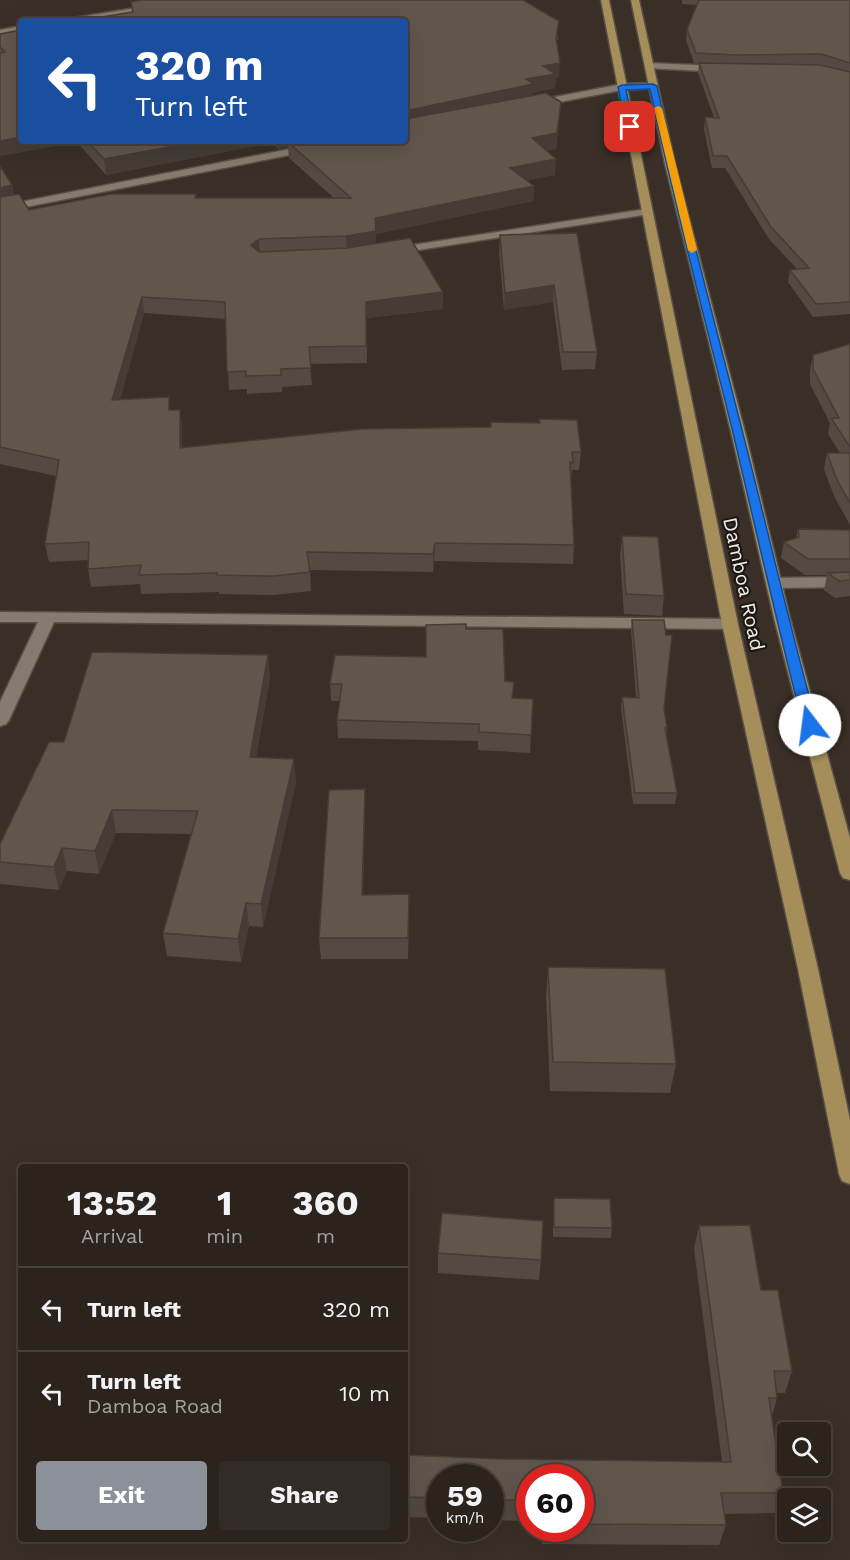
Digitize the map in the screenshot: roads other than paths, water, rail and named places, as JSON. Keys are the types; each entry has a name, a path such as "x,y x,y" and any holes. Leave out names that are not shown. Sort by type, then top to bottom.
{"main road":[{"name":"Damboa Road","path":"604,0 730,624 808,969 850,1174"},
{"name":"Damboa Road","path":"635,0 670,164 774,583 850,873"}],"street":[{"path":"91,18 201,0"},
{"path":"0,33 18,30"},
{"path":"649,66 732,70"},
{"path":"521,107 622,87 653,86"},
{"path":"0,209 331,144"},
{"path":"382,253 646,212"},
{"path":"774,583 850,582"},
{"path":"0,617 730,624"},
{"path":"0,720 48,618"}]}
